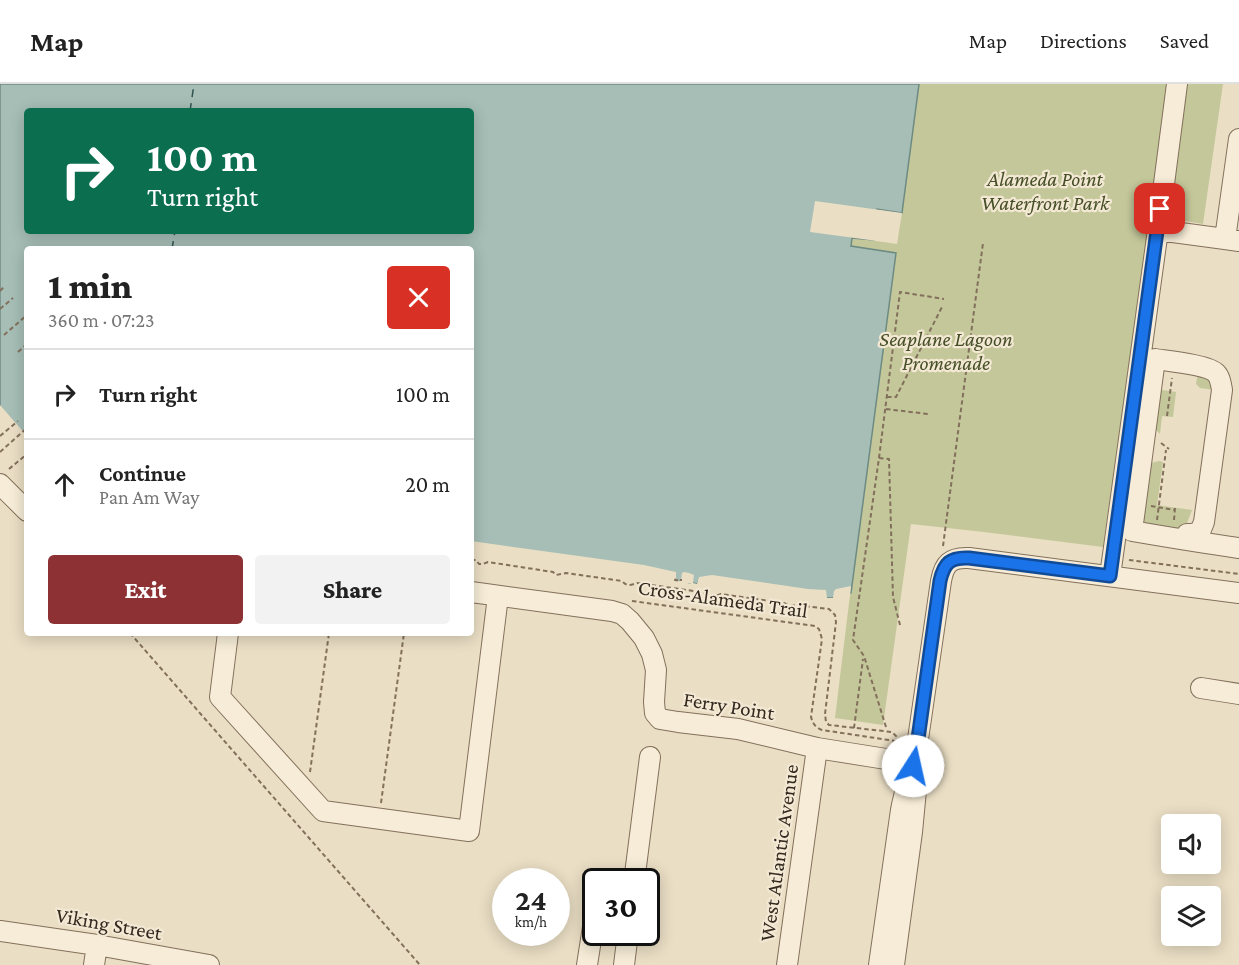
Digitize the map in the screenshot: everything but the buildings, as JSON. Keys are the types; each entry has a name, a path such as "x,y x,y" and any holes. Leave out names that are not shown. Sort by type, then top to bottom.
{"street":[{"path":"1112,567 1177,84"},
{"path":"1158,230 1232,240 1239,139"},
{"path":"1186,540 1186,534 1200,532 1204,522 1222,390 1221,383 1217,374 1209,368 1155,359 1132,531 1186,540 1239,548"},
{"path":"4,477 24,507"},
{"path":"879,965 900,810 913,766 943,570 950,562 958,557 1112,567 1239,592"},
{"name":"Ferry Point","path":"474,592 622,614 644,638 652,654 657,670 654,702 660,719 738,729 818,748 886,759 913,766"},
{"path":"228,636 220,696 323,811 469,831 498,596"},
{"path":"1201,688 1239,694"},
{"name":"West Atlantic Avenue","path":"787,965 818,748"},
{"path":"636,868 650,756"},
{"path":"894,965 916,796 913,766"},
{"name":"Viking Street","path":"0,931 209,965"},
{"path":"94,965 97,945"},
{"path":"587,965 590,946"},
{"path":"624,965 626,946"}],"path":[{"path":"943,548 983,243"},
{"path":"0,291 3,287"},
{"path":"886,727 864,656 853,640 900,292 944,299"},
{"path":"0,309 13,298"},
{"path":"887,397 896,398 942,307"},
{"path":"4,335 24,318"},
{"path":"18,352 24,347"},
{"path":"1167,416 1174,362"},
{"path":"885,409 928,414"},
{"path":"0,436 18,421"},
{"path":"0,452 24,431"},
{"path":"1155,535 1166,450"},
{"path":"4,477 24,456"},
{"path":"879,458 889,459 893,597 900,625"},
{"path":"1136,504 1175,510"},
{"path":"474,560 479,564 488,562 556,574 566,573 622,581 626,585 637,583 708,593 713,597 721,594 784,603 790,606 829,609 835,615 836,622 825,714 829,725 854,728 864,656"},
{"path":"1112,567 1239,574"},
{"path":"676,579 681,581 681,579"},
{"name":"Cross-Alameda Trail","path":"625,600 815,626 819,629 822,639 811,717 813,724 822,730 902,742 892,732 854,728"},
{"path":"133,636 420,965"},
{"path":"310,772 329,636"},
{"path":"379,818 404,636"}],"green space":[{"name":"Alameda Point Waterfront Park","path":"919,84 1223,84 1203,224 1150,215 1103,547 911,524 883,725 835,718 851,587 842,236 897,244 902,213 844,205 913,131"},
{"path":"1198,373 1206,375 1215,390 1200,388 1196,384"},
{"path":"1155,389 1176,392 1173,417 1162,416 1160,434 1152,426"},
{"path":"1159,461 1163,462 1157,505 1192,510 1184,531 1143,523 1140,520 1147,466"}],"water":[{"path":"0,84 919,84 902,213 877,209 874,240 852,238 851,246 896,253 851,593 827,598 698,582 698,584 474,550 474,246 24,246 24,443 0,415"}],"pier":[{"path":"815,201 902,213 901,216 880,213 877,241 810,232"},
{"path":"0,405 24,433 24,446 0,420"},
{"path":"474,541 644,565 676,572 676,580 681,581 684,572 694,575 693,583 697,584 699,577 712,575 826,590 827,598 833,598 836,589 851,586 850,596 833,601 701,585 697,587 690,583 474,553"}],"ferry route":[{"path":"190,108 194,84"},
{"path":"172,246 174,234"}],"route":[{"path":"913,766 940,581 943,570 950,562 958,557 1110,576 1160,209"}],"park label":[{"name":"Seaplane Lagoon Promenade","path":"946,351"}]}
